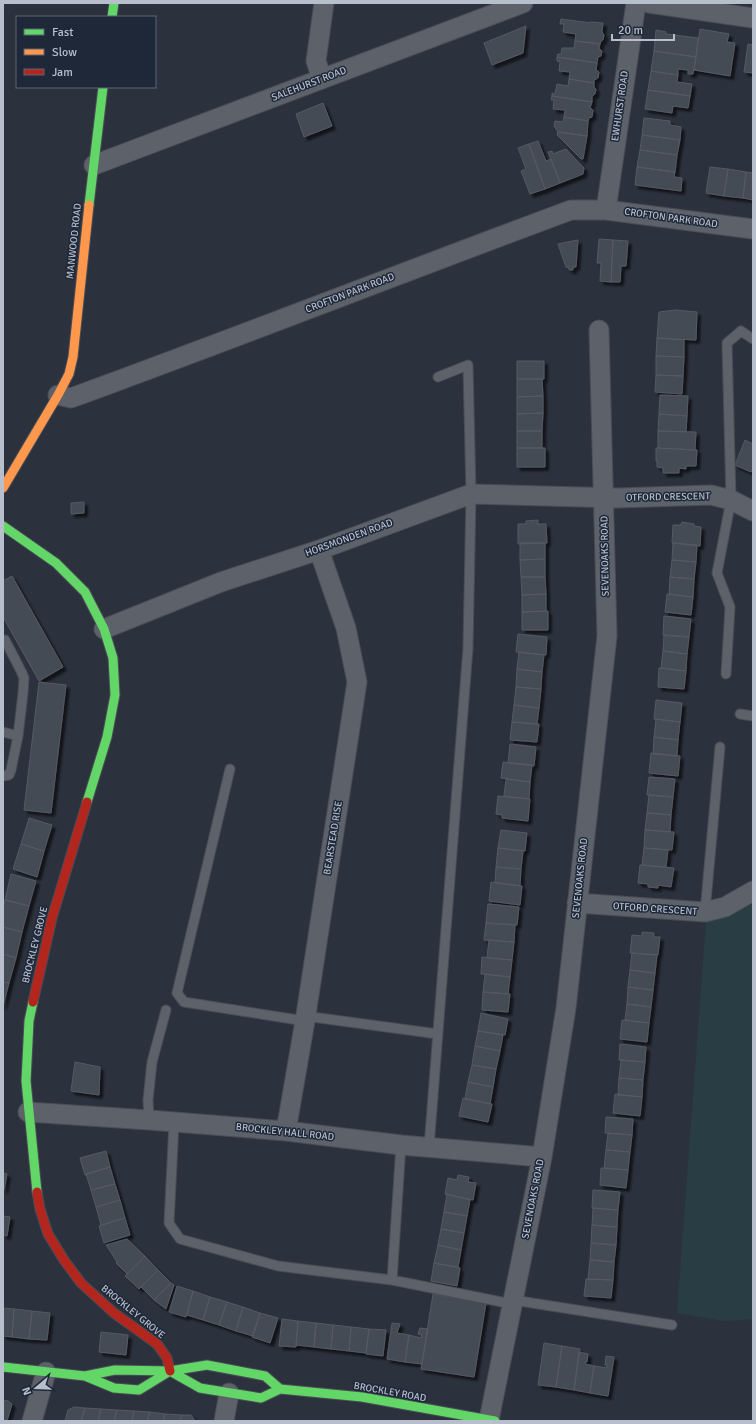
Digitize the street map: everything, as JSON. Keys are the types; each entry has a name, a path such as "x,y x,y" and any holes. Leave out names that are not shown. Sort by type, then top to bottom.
{"street":[{"path":"112,16 114,3"},
{"path":"322,79 316,61 324,3"},
{"name":"SALEHURST ROAD","path":"94,166 523,3"},
{"name":"EWHURST ROAD","path":"606,210 636,3"},
{"path":"649,3 753,18"},
{"name":"MANWOOD ROAD","path":"58,395 69,374 73,357 104,88"},
{"name":"CROFTON PARK ROAD","path":"58,395 71,398 571,210 606,210 642,213 753,229"},
{"name":"SEVENOAKS ROAD","path":"492,1421 512,1302 542,1157 566,1008 607,636 599,330"},
{"path":"3,488 58,395"},
{"name":"HORSMONDEN ROAD","path":"104,629 221,582 318,550 471,494 603,497"},
{"name":"OTFORD CRESCENT","path":"603,497 711,495 731,500 753,511"},
{"name":"BROCKLEY GROVE","path":"3,526 22,538 56,564 85,592 104,629 113,658 115,695 107,737 52,918 29,1021 27,1050 28,1112 34,1184 48,1234 64,1260 81,1283 114,1313 157,1344 167,1358 170,1371"},
{"name":"BEARSTEAD RISE","path":"286,1131 357,682 346,628 318,550"},
{"name":"OTFORD CRESCENT","path":"577,903 706,912 725,907 753,891"},
{"name":"BROCKLEY HALL ROAD","path":"28,1112 286,1131 401,1145 542,1157"},
{"path":"85,1376 115,1370 170,1371 207,1365 265,1376 280,1389 261,1398 229,1393 200,1388 170,1371"},
{"path":"3,1367 85,1376 114,1388 139,1390 170,1371"},
{"path":"32,1421 46,1372"},
{"name":"BROCKLEY ROAD","path":"280,1389 362,1397 458,1418 492,1421"},
{"path":"224,1421 229,1393"}],"lane":[{"path":"726,674 730,607 717,573 731,500 727,343 741,330 753,339"},
{"path":"429,1147 468,648 471,494 468,365 438,377"},
{"path":"3,776 9,774 12,770 24,693 24,678 5,640"},
{"path":"740,714 753,716"},
{"path":"3,732 18,736"},
{"path":"706,912 720,747"},
{"path":"230,769 177,993 184,1002 438,1034"},
{"path":"149,1120 148,1100 152,1062 166,1010"},
{"path":"174,1123 169,1223 180,1239 278,1266 392,1280 512,1302 672,1325"},
{"path":"392,1280 401,1145"}],"green space":[{"path":"753,903 753,1319 724,1321 677,1313 706,922"}],"building":[{"path":"561,19 603,23 603,40 600,44 575,41 576,34 563,32 564,24 560,24"},
{"path":"526,26 523,53 492,65 484,43"},
{"path":"700,29 729,34 727,42 735,43 730,76 694,70"},
{"path":"656,30 666,32 666,34 698,38 696,57 654,51"},
{"path":"575,41 600,44 599,48 602,51 601,56 598,57 597,63 557,57 558,54 561,54 562,48 574,48"},
{"path":"748,44 753,45 753,73 744,72"},
{"path":"654,51 696,57 693,74 688,74 688,70 678,69 678,75 651,71"},
{"path":"557,57 597,63 596,70 599,72 598,78 594,80 594,83 569,79 570,72 559,71 560,62 557,61"},
{"path":"651,71 678,75 677,82 692,84 690,96 648,90"},
{"path":"569,79 594,83 594,87 596,89 595,94 592,96 592,102 552,96 552,93 555,94 557,84 568,86"},
{"path":"648,90 690,96 688,108 673,106 672,113 645,109"},
{"path":"552,96 592,102 590,108 593,110 592,117 589,118 588,121 564,117 565,110 553,109 554,100 551,100"},
{"path":"323,103 332,126 304,137 296,114"},
{"path":"564,117 588,121 587,136 558,132 554,126 555,121 563,122"},
{"path":"644,118 670,121 670,125 681,127 680,140 642,135"},
{"path":"558,132 587,136 583,159 581,159 557,135"},
{"path":"642,135 680,140 677,155 640,150"},
{"path":"538,141 546,161 551,159 560,183 545,189 529,144"},
{"path":"529,144 545,189 530,194 521,171 526,169 518,148"},
{"path":"566,149 584,168 583,174 560,183 548,152 552,151 553,154"},
{"path":"640,150 677,155 675,172 637,167"},
{"path":"637,167 675,172 674,177 682,178 681,191 635,185"},
{"path":"710,167 728,169 724,196 706,193"},
{"path":"728,169 746,172 743,198 724,196"},
{"path":"746,172 753,173 753,200 743,198"},
{"path":"599,239 613,240 611,282 600,281 601,263 597,263"},
{"path":"578,240 576,267 573,267 573,270 569,270 569,268 566,267 558,244"},
{"path":"613,240 628,241 626,266 621,266 620,282 611,282"},
{"path":"675,310 697,312 696,340 657,338 659,312"},
{"path":"657,338 684,340 684,357 656,356"},
{"path":"656,356 684,357 683,376 656,375"},
{"path":"517,361 544,361 544,379 517,379"},
{"path":"656,375 683,376 682,394 655,392"},
{"path":"517,379 542,379 543,396 517,397"},
{"path":"660,395 688,396 687,416 659,414"},
{"path":"543,396 543,413 517,414 517,397"},
{"path":"543,413 542,431 517,431 517,414"},
{"path":"659,414 687,416 686,432 658,431"},
{"path":"517,431 542,431 542,448 517,448"},
{"path":"658,431 696,432 695,450 658,448"},
{"path":"745,440 753,444 753,469 751,472 735,465"},
{"path":"517,448 545,448 545,467 517,467"},
{"path":"656,448 697,450 696,466 686,466 686,469 679,468 679,473 663,473 663,468 657,467"},
{"path":"84,502 84,513 71,514 71,503"},
{"path":"538,520 538,524 546,524 547,543 518,544 518,524 526,524 526,521"},
{"path":"682,522 701,527 700,546 672,543 673,525 681,525"},
{"path":"520,543 545,543 545,559 520,560"},
{"path":"673,543 697,545 696,562 672,560"},
{"path":"545,559 545,577 521,577 520,560"},
{"path":"672,560 696,562 694,579 670,577"},
{"path":"12,576 63,667 39,681 3,617 3,581"},
{"path":"521,577 545,577 546,594 522,595"},
{"path":"670,577 694,579 693,597 669,594"},
{"path":"546,594 546,611 522,612 522,595"},
{"path":"667,594 693,597 691,615 665,612"},
{"path":"548,611 548,630 522,630 522,612"},
{"path":"664,616 691,619 689,637 663,635"},
{"path":"518,634 547,637 546,655 516,652"},
{"path":"664,635 689,637 687,654 663,651"},
{"path":"663,651 687,654 686,671 661,668"},
{"path":"519,652 544,655 542,672 517,669"},
{"path":"659,668 686,671 684,689 658,687"},
{"path":"517,669 542,672 541,689 516,687"},
{"path":"39,682 66,685 51,813 24,810"},
{"path":"516,687 541,689 539,708 514,705"},
{"path":"656,700 682,703 680,722 654,719"},
{"path":"514,705 539,708 537,724 512,722"},
{"path":"656,719 680,722 678,740 654,737"},
{"path":"512,722 539,724 537,742 510,740"},
{"path":"654,737 678,740 677,756 653,754"},
{"path":"510,744 536,747 534,766 508,763"},
{"path":"651,753 680,756 678,776 649,773"},
{"path":"503,762 532,765 530,782 501,778"},
{"path":"649,777 675,779 673,797 647,795"},
{"path":"506,779 530,782 529,799 504,796"},
{"path":"649,795 673,797 671,815 647,813"},
{"path":"498,796 530,799 528,821 502,818 502,815 496,814"},
{"path":"647,813 671,815 670,832 645,830"},
{"path":"29,818 52,825 44,851 21,844"},
{"path":"501,830 527,833 525,851 498,848"},
{"path":"645,830 674,832 672,850 644,848"},
{"path":"21,844 44,851 37,877 13,869"},
{"path":"498,848 523,851 521,869 496,867"},
{"path":"644,848 668,850 666,867 642,865"},
{"path":"640,865 674,868 671,887 658,885 658,888 648,887 648,884 638,883"},
{"path":"496,867 521,869 520,886 495,883"},
{"path":"11,874 36,881 29,906 5,900"},
{"path":"491,882 522,886 520,905 489,901"},
{"path":"5,900 29,906 22,932 3,927 3,907"},
{"path":"488,904 519,907 517,925 486,923"},
{"path":"486,923 515,925 514,942 484,940"},
{"path":"3,927 22,932 16,958 3,954"},
{"path":"642,932 654,933 654,937 660,937 658,955 630,953 632,935 642,936"},
{"path":"489,940 514,942 512,960 487,958"},
{"path":"632,953 657,955 655,973 630,970"},
{"path":"3,954 16,958 9,983 3,982"},
{"path":"482,957 512,960 510,977 481,974"},
{"path":"630,970 655,973 653,990 628,987"},
{"path":"485,974 510,977 508,994 483,992"},
{"path":"3,982 9,983 3,1006"},
{"path":"628,987 653,990 651,1007 627,1004"},
{"path":"483,992 510,994 508,1012 482,1010"},
{"path":"627,1004 651,1007 649,1023 625,1020"},
{"path":"481,1013 508,1019 505,1035 478,1031"},
{"path":"622,1020 649,1023 647,1042 620,1039"},
{"path":"478,1031 503,1035 500,1051 475,1046"},
{"path":"620,1044 646,1047 645,1062 619,1060"},
{"path":"475,1046 500,1051 496,1069 472,1065"},
{"path":"621,1060 645,1062 643,1080 619,1078"},
{"path":"75,1062 100,1067 99,1095 71,1091"},
{"path":"472,1065 496,1069 493,1087 468,1082"},
{"path":"619,1078 643,1080 642,1097 618,1095"},
{"path":"468,1082 493,1087 490,1104 465,1099"},
{"path":"615,1094 642,1097 640,1116 613,1113"},
{"path":"463,1098 492,1104 488,1122 459,1116"},
{"path":"606,1117 633,1119 632,1135 605,1133"},
{"path":"608,1133 632,1135 630,1152 606,1150"},
{"path":"606,1150 630,1152 628,1170 604,1168"},
{"path":"106,1151 110,1167 85,1175 80,1158"},
{"path":"110,1167 115,1184 91,1190 86,1174"},
{"path":"601,1168 628,1170 626,1188 600,1185"},
{"path":"3,1173 7,1174 4,1190 3,1190"},
{"path":"458,1175 469,1177 468,1182 476,1183 473,1200 445,1194 448,1178 457,1180"},
{"path":"115,1184 120,1200 96,1207 91,1190"},
{"path":"593,1190 620,1192 618,1210 592,1208"},
{"path":"447,1194 470,1200 467,1216 444,1212"},
{"path":"120,1200 125,1218 101,1225 96,1207"},
{"path":"593,1208 618,1210 617,1227 592,1225"},
{"path":"444,1212 467,1216 464,1233 441,1229"},
{"path":"3,1216 10,1217 7,1236 3,1235"},
{"path":"125,1218 130,1235 104,1243 99,1226"},
{"path":"592,1225 617,1227 616,1245 591,1243"},
{"path":"441,1229 464,1233 461,1250 438,1245"},
{"path":"127,1239 145,1256 127,1274 116,1263 117,1262 106,1245"},
{"path":"591,1243 616,1245 614,1262 590,1260"},
{"path":"438,1245 461,1250 458,1267 434,1263"},
{"path":"145,1256 158,1270 139,1289 125,1276"},
{"path":"590,1260 614,1262 613,1280 588,1279"},
{"path":"434,1263 460,1268 457,1286 431,1281"},
{"path":"158,1270 171,1283 154,1300 141,1287"},
{"path":"586,1279 613,1280 611,1298 584,1296"},
{"path":"171,1283 174,1285 166,1309 154,1300"},
{"path":"177,1286 193,1291 186,1317 169,1312"},
{"path":"193,1291 210,1297 203,1320 187,1315"},
{"path":"433,1294 486,1303 474,1377 421,1369"},
{"path":"210,1297 227,1302 219,1325 203,1320"},
{"path":"227,1302 243,1307 236,1331 219,1325"},
{"path":"243,1307 260,1313 253,1336 236,1331"},
{"path":"3,1308 14,1309 12,1337 3,1336"},
{"path":"14,1309 32,1311 29,1339 12,1337"},
{"path":"32,1311 50,1313 47,1340 29,1339"},
{"path":"260,1313 278,1318 270,1343 252,1337"},
{"path":"282,1319 298,1321 296,1347 279,1346"},
{"path":"298,1321 316,1323 314,1347 296,1345"},
{"path":"316,1323 333,1325 331,1349 314,1347"},
{"path":"392,1323 400,1324 397,1333 409,1335 405,1362 387,1359"},
{"path":"333,1325 351,1327 349,1351 331,1349"},
{"path":"351,1327 369,1329 366,1353 349,1351"},
{"path":"420,1328 428,1329 422,1364 405,1362 409,1335 421,1338 422,1335 418,1334"},
{"path":"369,1329 386,1330 383,1356 366,1354"},
{"path":"101,1332 128,1335 126,1355 99,1352"},
{"path":"544,1343 562,1346 556,1387 538,1385"},
{"path":"562,1346 580,1349 574,1390 556,1387"},
{"path":"579,1352 588,1354 587,1362 585,1362 585,1364 594,1366 590,1393 574,1390"},
{"path":"606,1356 614,1357 608,1396 590,1393 594,1366 607,1368 607,1365 605,1365"},
{"path":"3,1400 12,1404 7,1421 3,1421"},
{"path":"74,1407 85,1408 81,1421 65,1421 68,1410"},
{"path":"85,1408 101,1409 98,1421 81,1421"},
{"path":"101,1409 117,1410 114,1421 98,1421"},
{"path":"117,1410 134,1411 132,1421 114,1421"},
{"path":"134,1411 150,1412 147,1421 132,1421"},
{"path":"150,1412 165,1414 163,1421 147,1421"},
{"path":"165,1414 182,1415 180,1421 163,1421"},
{"path":"182,1415 191,1415 195,1421 180,1421"}],"traffic: fast":[{"path":"112,16 114,3"},
{"path":"89,205 103,88"},
{"path":"3,526 56,563 85,592 104,629 113,658 115,695 107,737 87,802"},
{"path":"33,1002 29,1021 26,1081 37,1192"},
{"path":"85,1376 115,1370 170,1371 207,1365 265,1376 280,1389"},
{"path":"3,1367 85,1376 114,1388 139,1390 170,1371"},
{"path":"170,1371 200,1388 261,1398 280,1389 362,1397 495,1421"}],"traffic: slow":[{"path":"3,488 69,374 73,357 89,205"}],"traffic: jam":[{"path":"33,1002 52,918 87,802"},
{"path":"37,1192 40,1209 48,1234 64,1260 81,1283 114,1313 157,1344 167,1358 170,1371"}]}
